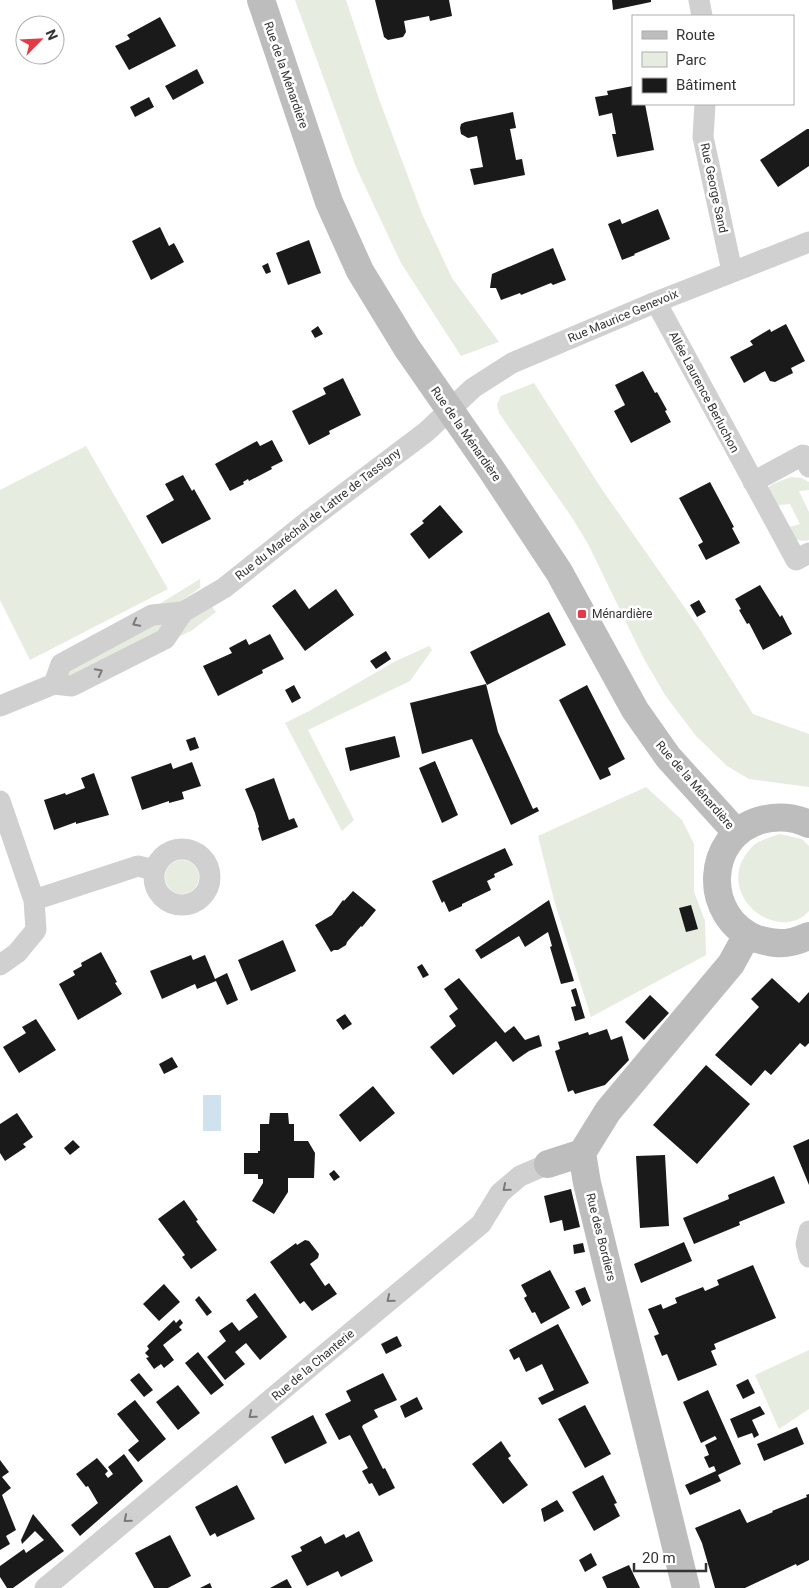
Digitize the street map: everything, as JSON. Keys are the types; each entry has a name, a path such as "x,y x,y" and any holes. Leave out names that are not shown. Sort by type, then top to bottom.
{"main road":[{"name":"Rue de la Ménardière","path":"261,0 329,202 356,262 407,348 491,469 559,572 635,710 668,757 737,833"},
{"path":"809,824 790,818 771,818 753,822 737,833 725,848 718,867 716,886 721,905 732,922 747,935 768,942 790,943 809,936"},
{"path":"582,1152 608,1111 731,964 747,935"},
{"name":"Rue de la Chanterie","path":"548,1164 582,1152"},
{"name":"Rue des Bordiers","path":"582,1152 587,1183 686,1588"}],"street":[{"path":"699,0 702,15"},
{"name":"Rue George Sand","path":"704,105 704,137 732,271"},
{"name":"Rue Maurice Genevoix","path":"449,410 473,388 512,363 732,271 809,242"},
{"name":"Allée Laurence Berluchon","path":"656,302 796,560 809,553"},
{"name":"Rue du Maréchal de Lattre de Tassigny","path":"0,706 54,684 60,664 152,615 183,612 224,588 316,515 426,432 449,410"},
{"path":"753,482 803,455 809,467"},
{"path":"0,801 34,900 36,930 17,953 0,965"},
{"path":"34,900 138,866 154,870"},
{"name":"Rue de la Chanterie","path":"45,1588 481,1224 500,1193 520,1176 548,1164"},
{"path":"809,1231 806,1244 809,1257"}],"green space":[{"path":"295,0 346,0 379,99 422,214 452,278 499,342 461,356 401,263 356,167"},
{"path":"534,383 601,488 699,628 753,714 809,734 809,787 749,779 727,766 696,736 665,695 643,657 588,544 571,516 499,413 497,404 501,396"},
{"path":"86,446 168,589 30,660 0,600 0,490"},
{"path":"791,477 801,478 809,482 809,490 799,491 809,512 809,540 798,540 783,529 800,524 790,504 771,506 766,489"},
{"path":"200,579 200,588 177,604 156,606"},
{"path":"211,605 216,612 191,631 168,642 182,625"},
{"path":"159,620 165,628 75,678 67,676 70,667"},
{"path":"429,646 432,650 410,681 308,730 354,820 342,831 285,723 394,662"},
{"path":"646,787 682,820 694,844 694,892 705,921 706,955 591,1017 554,900 538,836"},
{"path":"779,834 802,839 809,846 809,911 796,920 780,922 765,918 752,908 742,895 738,879 742,862 754,845"},
{"path":"182,860 189,861 194,865 198,870 198,884 194,889 189,893 182,894 175,893 170,889 166,884 165,877 166,870 170,865 175,861"},
{"path":"809,1350 809,1409 779,1429 755,1375"}],"water":[{"path":"203,1095 221,1095 221,1131 203,1131"}],"building":[{"path":"375,0 449,0 452,16 430,21 429,16 404,21 406,32 403,37 388,40 384,37"},
{"path":"612,0 651,0 651,2 613,10"},
{"path":"160,17 176,46 129,70 115,46 130,39 127,35"},
{"path":"197,69 204,83 173,100 165,86"},
{"path":"632,86 632,105 645,105 654,150 617,157 612,134 616,134 612,113 599,116 595,97 608,95 607,91"},
{"path":"149,97 154,107 135,117 130,107"},
{"path":"513,112 516,128 510,129 516,160 522,159 525,175 474,185 470,169 483,167 477,136 468,138 461,134 461,124"},
{"path":"809,129 809,166 778,187 760,160"},
{"path":"658,209 670,239 622,260 608,224 620,219 622,224"},
{"path":"160,227 169,246 174,243 184,262 151,280 132,241"},
{"path":"309,240 321,273 288,285 276,253"},
{"path":"553,248 566,280 553,285 551,283 521,295 520,293 501,300 496,288 490,288 492,274"},
{"path":"268,263 271,272 266,274 262,266"},
{"path":"786,324 805,361 791,368 793,373 775,382 770,381 765,371 744,383 730,357 753,345 750,341 770,329 771,332"},
{"path":"318,326 323,334 315,338 311,331"},
{"path":"643,371 667,410 665,411 671,422 631,443 614,411 625,405 615,385"},
{"path":"343,378 361,415 329,431 330,434 309,445 292,411 326,394 323,388"},
{"path":"272,440 283,461 249,481 248,479 243,482 244,484 230,491 215,464 257,441 260,446"},
{"path":"183,475 192,491 194,489 211,519 162,544 146,516 174,500 165,484"},
{"path":"710,482 734,527 732,528 740,543 706,560 698,545 703,542 679,498"},
{"path":"440,505 463,532 429,559 410,534 424,523 422,521"},
{"path":"760,585 780,617 782,615 792,634 763,650 749,623 747,624 739,610 741,609 735,599"},
{"path":"295,589 309,609 336,589 354,615 305,651 272,606"},
{"path":"699,600 706,612 697,617 690,605"},
{"path":"549,612 566,645 487,685 470,652"},
{"path":"270,634 284,659 262,670 263,673 218,696 203,666 232,653 229,648 246,639 249,645"},
{"path":"386,651 391,659 376,669 370,661"},
{"path":"486,684 498,732 533,809 537,807 539,811 511,825 472,739 422,754 410,703"},
{"path":"294,685 301,698 292,703 285,690"},
{"path":"587,685 625,759 608,768 611,775 600,780 559,700"},
{"path":"395,736 400,757 350,771 345,748"},
{"path":"195,737 199,748 190,751 186,740"},
{"path":"435,761 458,815 442,823 419,768"},
{"path":"192,762 201,786 182,792 184,799 169,803 169,801 142,810 131,777 171,763 173,769"},
{"path":"94,773 109,815 76,824 76,822 54,830 44,800 85,788 81,778"},
{"path":"274,778 289,820 294,818 298,827 262,841 255,813 245,789"},
{"path":"505,848 513,865 494,874 495,877 487,881 491,890 449,912 444,901 442,903 432,881"},
{"path":"353,891 376,910 346,945 331,952 315,925 332,915 343,900"},
{"path":"549,900 574,981 561,984 550,947 552,946 548,932 525,947 519,936 481,959 475,950"},
{"path":"691,905 698,929 686,932 679,908"},
{"path":"283,940 296,971 251,991 238,960"},
{"path":"101,952 122,994 78,1020 59,984 75,975 73,971 82,966 81,963"},
{"path":"191,955 193,960 205,955 215,979 227,973 238,1000 227,1005 216,981 197,989 195,984 162,999 150,971"},
{"path":"422,964 429,975 423,978 417,967"},
{"path":"459,978 505,1033 514,1026 525,1040 539,1035 542,1046 529,1051 513,1062 496,1041 453,1075 430,1047 456,1026 449,1016 458,1009 444,989"},
{"path":"772,978 799,1003 809,992 809,1043 805,1047 800,1043 771,1075 765,1070 751,1086 715,1055 759,1007 751,999"},
{"path":"576,988 585,1018 575,1021 571,1007 576,1006 571,990"},
{"path":"650,995 669,1013 644,1040 625,1022"},
{"path":"345,1014 352,1024 343,1030 336,1020"},
{"path":"36,1019 56,1050 19,1073 3,1047 26,1033 22,1027"},
{"path":"607,1029 611,1040 622,1036 629,1060 605,1085 575,1094 573,1090 568,1092 555,1051 560,1049 558,1042 588,1032 589,1035"},
{"path":"172,1057 178,1067 164,1074 159,1064"},
{"path":"706,1065 750,1104 697,1164 653,1125"},
{"path":"373,1086 395,1113 360,1142 339,1115"},
{"path":"17,1113 33,1137 23,1144 26,1147 5,1161 0,1153 0,1124"},
{"path":"270,1113 288,1113 289,1124 294,1124 294,1141 308,1141 315,1153 314,1178 288,1178 288,1192 274,1214 252,1201 263,1183 263,1179 258,1179 258,1174 244,1174 244,1153 258,1153 260,1151 260,1124 269,1124"},
{"path":"809,1139 809,1185 793,1146"},
{"path":"73,1140 80,1147 70,1155 64,1148"},
{"path":"665,1155 669,1226 640,1228 636,1156"},
{"path":"334,1170 340,1177 334,1181 329,1174"},
{"path":"774,1176 785,1203 739,1222 740,1225 694,1244 683,1218 729,1199 728,1195"},
{"path":"571,1189 580,1227 564,1231 562,1220 550,1223 544,1196"},
{"path":"184,1200 198,1220 196,1221 217,1250 191,1269 182,1257 185,1255 158,1219"},
{"path":"305,1240 309,1241 319,1254 318,1258 310,1264 325,1286 329,1283 337,1294 312,1311 304,1301 300,1304 270,1262 296,1243 297,1245"},
{"path":"684,1242 692,1261 641,1283 634,1264"},
{"path":"583,1243 585,1252 574,1254 573,1245"},
{"path":"753,1265 776,1318 714,1344 716,1349 711,1351 717,1365 678,1381 667,1354 662,1356 654,1336 659,1334 648,1309 661,1304 663,1309 677,1303 675,1298 703,1287 705,1291 719,1285 717,1280"},
{"path":"550,1270 570,1308 541,1324 535,1312 532,1313 524,1298 527,1296 521,1285"},
{"path":"164,1284 180,1302 159,1321 143,1304"},
{"path":"585,1287 591,1301 582,1306 575,1291"},
{"path":"255,1293 287,1337 260,1360 246,1343 235,1352 245,1364 225,1380 207,1357 226,1341 219,1331 232,1322 239,1331 258,1317 246,1300"},
{"path":"199,1296 212,1312 207,1316 195,1300"},
{"path":"180,1319 183,1323 179,1327 182,1330 163,1345 174,1360 164,1368 161,1364 154,1369 146,1358 149,1357 145,1353 149,1349 147,1346 174,1320 176,1323"},
{"path":"558,1324 589,1383 542,1405 538,1398 554,1390 542,1364 526,1372 519,1357 514,1360 509,1350"},
{"path":"397,1336 402,1346 386,1354 381,1344"},
{"path":"198,1352 224,1385 211,1395 185,1363"},
{"path":"139,1373 153,1390 144,1397 130,1380"},
{"path":"383,1373 397,1400 374,1410 378,1417 362,1427 383,1469 385,1468 395,1488 379,1496 372,1483 369,1484 362,1471 368,1468 350,1435 339,1440 325,1414 351,1401 346,1391"},
{"path":"748,1379 755,1393 743,1399 736,1385"},
{"path":"178,1385 200,1413 178,1430 156,1402"},
{"path":"708,1390 741,1464 718,1475 721,1481 690,1495 685,1485 716,1471 714,1466 709,1468 704,1457 709,1455 705,1445 717,1439 715,1436 701,1443 683,1402"},
{"path":"417,1397 423,1409 405,1418 400,1406"},
{"path":"135,1400 166,1439 138,1462 128,1450 139,1441 117,1414"},
{"path":"585,1405 611,1454 585,1468 558,1419"},
{"path":"760,1406 765,1414 752,1420 759,1435 754,1438 752,1433 738,1438 730,1419"},
{"path":"313,1415 327,1443 285,1464 271,1437"},
{"path":"797,1427 804,1444 764,1461 757,1444"},
{"path":"501,1441 511,1456 508,1458 528,1485 503,1504 472,1464"},
{"path":"124,1454 143,1481 80,1536 71,1525 98,1503 88,1486 86,1487 76,1474 97,1458 108,1471 105,1474 108,1478 113,1474 108,1467"},
{"path":"0,1460 9,1472 2,1477 11,1488 2,1495 16,1530 6,1536 10,1544 0,1550"},
{"path":"603,1475 617,1503 614,1504 620,1516 594,1531 572,1492"},
{"path":"237,1485 255,1519 217,1537 215,1533 210,1536 195,1507"},
{"path":"809,1494 809,1560 797,1566 796,1564 745,1588 715,1588 702,1543 695,1528 740,1509 747,1523 807,1497 806,1495"},
{"path":"557,1500 564,1511 544,1522 541,1509"},
{"path":"33,1514 64,1551 13,1588 7,1588 0,1577 0,1566 24,1549 26,1553 44,1540 35,1531 22,1544 21,1540"},
{"path":"359,1531 373,1561 341,1577 338,1571 307,1586 291,1556 302,1551 300,1547 321,1536 325,1544 344,1534 346,1538"},
{"path":"170,1535 191,1576 168,1588 154,1588 135,1553"},
{"path":"591,1553 597,1565 585,1572 579,1560"},
{"path":"629,1565 640,1588 607,1588 602,1577"},
{"path":"287,1579 292,1588 270,1588"},
{"path":"210,1583 212,1588 200,1588"}],"place":[{"name":"Ménardière","path":"582,614"}]}
